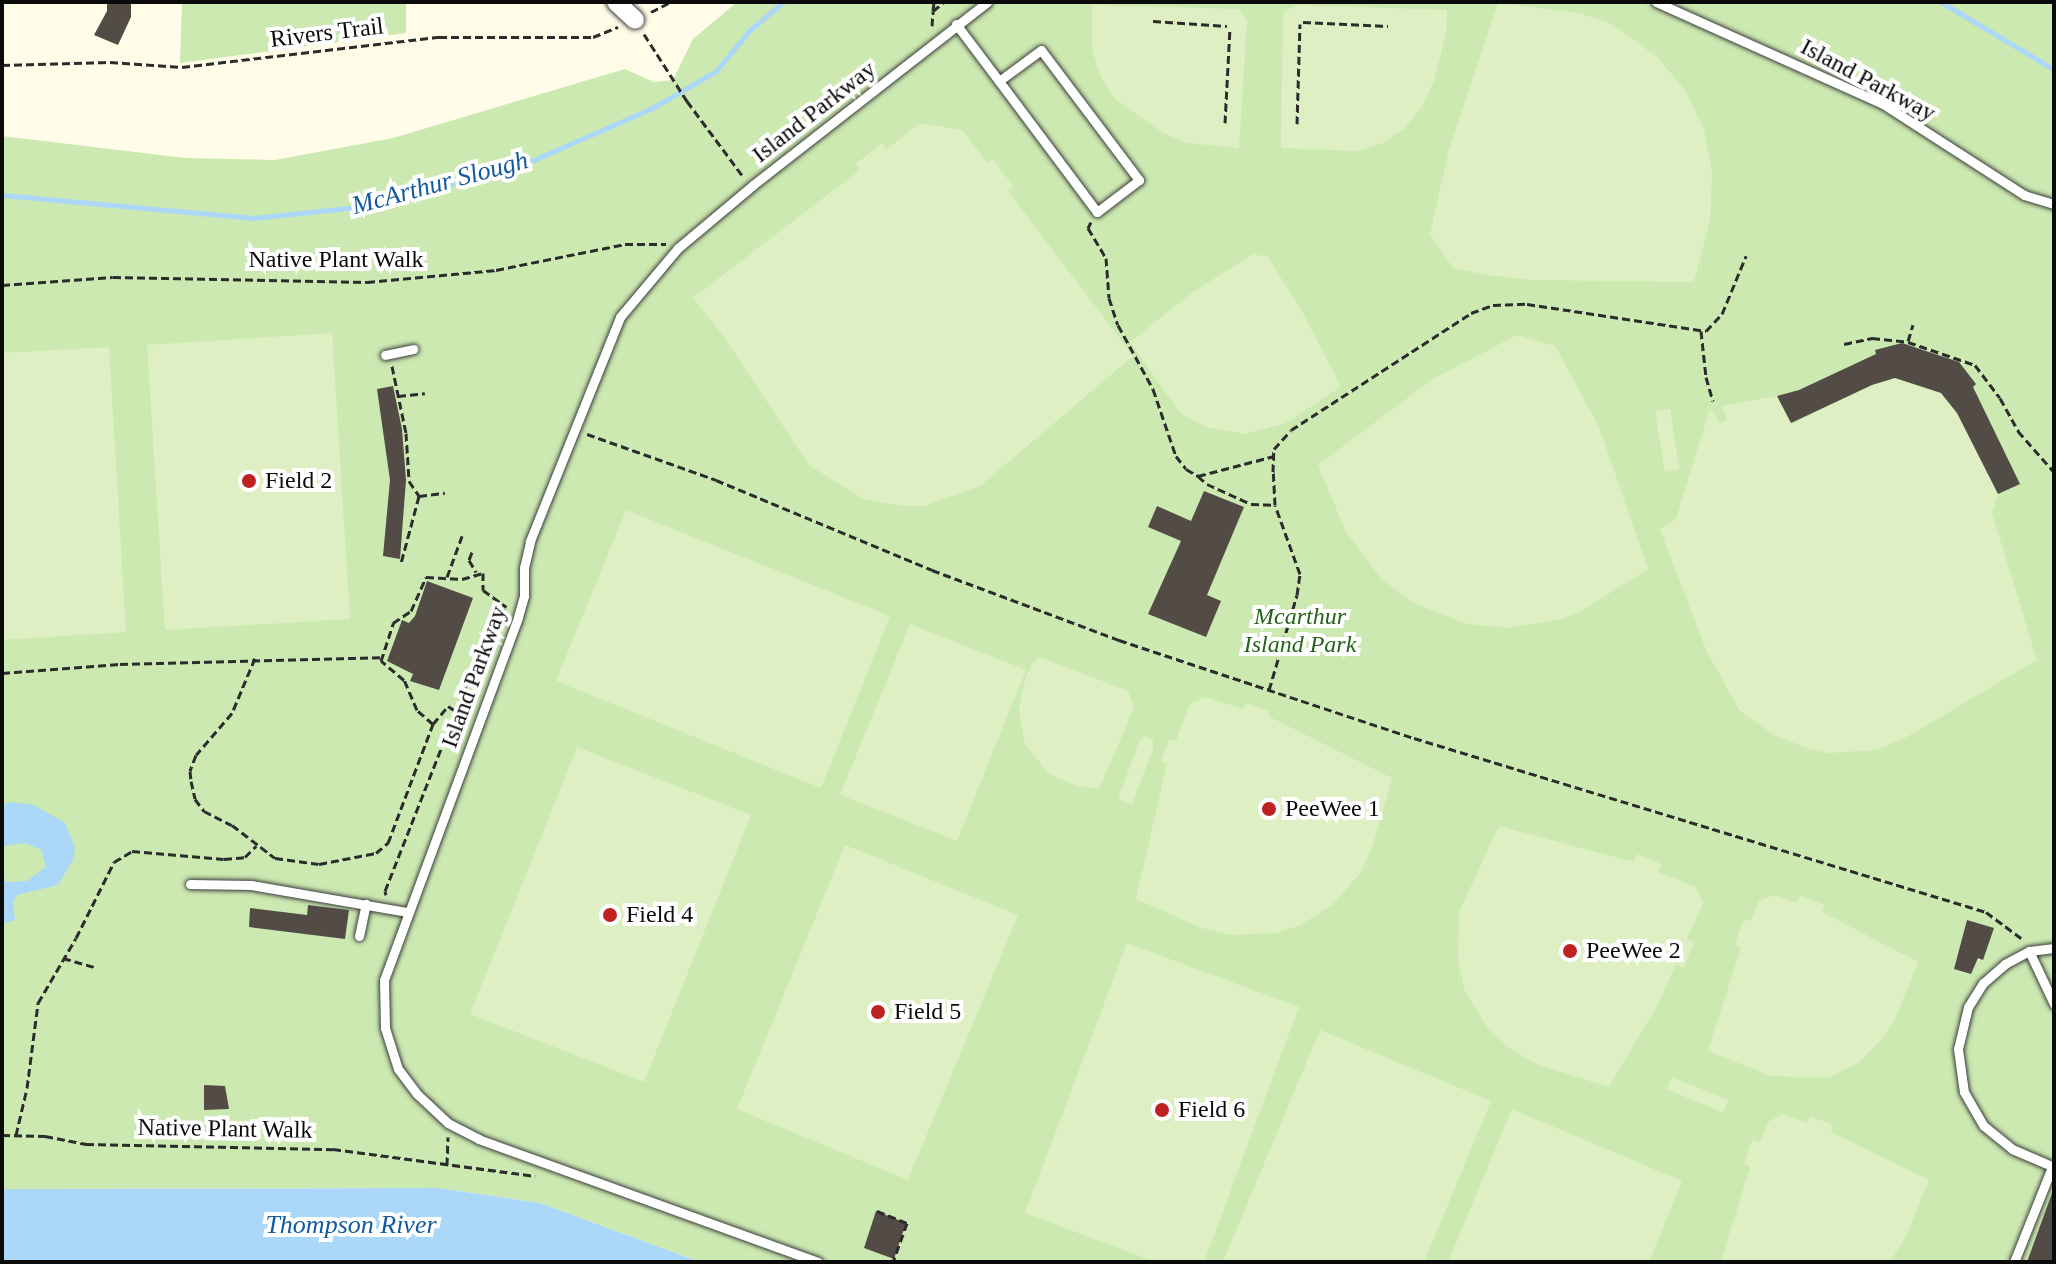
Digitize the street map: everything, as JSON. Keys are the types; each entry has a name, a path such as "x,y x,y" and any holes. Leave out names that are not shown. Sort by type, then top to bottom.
{"street":[{"path":"616,2 635,20"}],"lane":[{"name":"Island Parkway","path":"818,1262 479,1139 434,1111 398,1069 384,1019 386,971 524,596 524,568 530,541 620,317 678,248 987,2"},
{"name":"Island Parkway","path":"1656,2 1883,104 2024,195 2054,204"},
{"path":"956,24 1097,212 1139,180 1041,50 999,81"},
{"path":"388,354 413,349"},
{"path":"190,884 251,885 408,912"},
{"path":"359,936 366,904"},
{"path":"2014,1262 2053,1167 2012,1149 1984,1126 1964,1092 1958,1063 1963,1020 1975,994 1994,972 2029,951 2054,948"},
{"path":"2029,951 2054,1004"}],"path":[{"name":"Rivers Trail","path":"2,65 110,62 182,67 439,37 593,37 671,2"},
{"path":"931,30 934,2"},
{"path":"933,11 944,2"},
{"path":"635,20 687,101 744,178"},
{"path":"1153,21 1228,27 1225,123"},
{"path":"1297,124 1302,23 1388,26"},
{"path":"1097,212 1088,228 1106,258 1109,298 1118,325 1153,389 1176,456 1191,474 1207,484 1251,504 1275,505"},
{"name":"Native Plant Walk","path":"2,285 113,277 367,282 507,269 625,244 660,241 667,245"},
{"path":"1269,692 1297,595 1300,574 1275,505 1274,449 1291,430 1471,313 1493,305 1527,304 1706,331 1722,314 1746,256"},
{"path":"1908,342 1913,325"},
{"path":"1701,331 1706,377 1713,401"},
{"path":"1844,344 1872,338 1908,342 1975,365 2000,398 2012,424 2054,472"},
{"path":"388,354 406,433 409,481 419,496 401,563"},
{"path":"398,396 425,393"},
{"path":"576,429 617,447 716,480 1050,614 1269,692 1986,912 2018,934 2029,951"},
{"path":"1198,476 1274,456"},
{"path":"419,496 445,493"},
{"path":"447,577 462,536"},
{"path":"472,552 469,560 476,572 484,574 483,590 506,607"},
{"path":"381,657 393,623 411,611 426,577 467,578 476,572"},
{"path":"2,673 255,658 381,657 404,680 417,710 433,724"},
{"path":"255,658 232,713 204,741 190,771 195,799 204,811 232,825 275,858 319,864 376,853 388,843 433,724 451,705 477,727"},
{"path":"16,1135 27,1088 38,1003 114,862 132,851 224,859 245,857 257,845"},
{"path":"63,958 94,967"},
{"name":"Native Plant Walk","path":"2,1135 86,1144 333,1149 447,1165"},
{"path":"877,1211 907,1223 893,1262"}],"green space":[{"path":"182,2 406,2 406,33 180,63"},
{"name":"Mcarthur Island Park","path":"737,2 2054,2 2054,1262 700,1262 540,1203 439,1188 2,1189 2,136 185,158 275,160 393,138 625,69 654,82 673,80 693,39"},
{"path":"1498,3 1580,13 1612,24 1657,57 1685,90 1704,130 1712,173 1710,220 1694,282 1532,280 1453,268 1430,235 1448,153"},
{"path":"1092,5 1238,9 1247,20 1239,148 1188,143 1163,133 1114,98 1100,75 1092,50"},
{"path":"1298,5 1447,10 1446,34 1434,81 1422,106 1405,128 1381,144 1356,151 1281,148 1283,12"},
{"path":"920,123 962,130 987,163 993,159 1013,186 1008,191 1133,356 980,486 924,506 903,506 863,499 809,465 722,334 693,298 860,170 856,164 882,143 887,149"},
{"path":"1253,254 1268,257 1304,315 1341,387 1286,423 1245,434 1209,428 1180,413 1130,342 1193,292"},
{"name":"Field 2","path":"332,333 350,619 165,630 147,345"},
{"path":"1517,335 1555,346 1599,427 1648,569 1578,613 1557,620 1508,628 1467,624 1414,603 1381,579 1346,532 1318,465 1433,379"},
{"path":"109,347 126,632 2,640 2,353"},
{"path":"1895,378 1941,393 1957,413 1998,494 1992,513 2037,660 1905,738 1876,750 1828,753 1774,735 1739,710 1706,650 1660,529 1676,519 1710,408 1720,423 1727,419 1722,406 1777,396 1792,424 1872,385"},
{"path":"1670,409 1679,469 1665,472 1655,411"},
{"path":"626,510 890,616 821,788 556,681"},
{"path":"910,624 1026,670 957,841 840,795"},
{"path":"1040,657 1128,691 1134,708 1099,789 1077,786 1049,774 1025,744 1019,712 1021,697 1026,676 1033,662"},
{"name":"PeeWee 1","path":"1205,697 1243,709 1246,703 1269,711 1268,716 1392,778 1372,847 1361,872 1333,904 1301,925 1276,933 1230,935 1202,928 1136,899 1167,764 1161,762 1169,739 1176,741 1190,704"},
{"path":"1144,736 1153,740 1153,749 1132,804 1118,799 1138,744"},
{"name":"Field 4","path":"577,747 751,815 644,1082 470,1014"},
{"name":"PeeWee 2","path":"1499,826 1634,862 1637,854 1661,864 1658,872 1696,887 1703,903 1687,939 1694,942 1684,967 1676,964 1657,1006 1609,1087 1539,1065 1512,1050 1489,1030 1465,991 1458,962 1459,912"},
{"name":"Field 5","path":"845,845 1018,915 908,1180 737,1109"},
{"path":"1775,895 1797,903 1800,896 1825,905 1822,912 1918,962 1895,1019 1883,1038 1858,1063 1828,1078 1771,1076 1708,1051 1741,947 1735,944 1744,919 1751,921 1759,901"},
{"name":"Field 6","path":"1127,943 1299,1007 1204,1262 1155,1262 1025,1213"},
{"path":"1320,1030 1491,1101 1424,1262 1223,1262"},
{"path":"1672,1077 1728,1100 1723,1113 1667,1089"},
{"path":"1512,1109 1682,1181 1649,1262 1448,1262"},
{"path":"1783,1114 1807,1123 1810,1116 1833,1125 1831,1132 1929,1180 1906,1236 1890,1262 1721,1262 1750,1167 1744,1164 1752,1140 1760,1142 1768,1122"}],"water":[{"path":"2,804 34,805 65,823 75,848 73,860 58,885 17,895 13,902 15,920 2,924 2,876 6,882 27,881 46,867 41,850 25,843 2,846"},
{"name":"Thompson River","path":"439,1188 540,1203 700,1262 2,1262 2,1189"}],"building":[{"path":"107,2 131,2 131,17 118,45 94,35 107,11"},
{"path":"1902,343 1959,362 1976,384 1973,387 2020,484 1998,494 1957,413 1941,393 1895,378 1872,385 1791,423 1777,396 1799,390 1876,354 1875,350"},
{"path":"393,386 402,429 406,480 400,559 383,556 390,480 377,389"},
{"path":"1204,491 1244,507 1207,595 1221,601 1206,637 1148,614 1181,541 1148,527 1157,506 1191,521"},
{"path":"427,581 473,598 439,690 410,681 413,674 387,661 402,620 409,623 415,616"},
{"path":"308,905 349,910 345,939 249,927 250,908 307,915"},
{"path":"1967,920 1994,928 1983,960 1978,958 1971,974 1954,969"},
{"path":"204,1085 225,1086 229,1109 204,1110"},
{"path":"2052,1193 2054,1262 2027,1262"},
{"path":"876,1211 906,1223 894,1259 864,1248"}],"waterway":[{"name":"McArthur Slough","path":"2,195 254,218 375,205 529,162 654,107 716,71 749,31 783,2"},
{"name":"McArthur Slough","path":"1941,2 2053,69"}],"place":[{"name":"Field 2","path":"249,481"},
{"name":"PeeWee 1","path":"1269,809"},
{"name":"Field 4","path":"610,915"},
{"name":"PeeWee 2","path":"1570,951"},
{"name":"Field 5","path":"878,1012"},
{"name":"Field 6","path":"1162,1110"}]}
